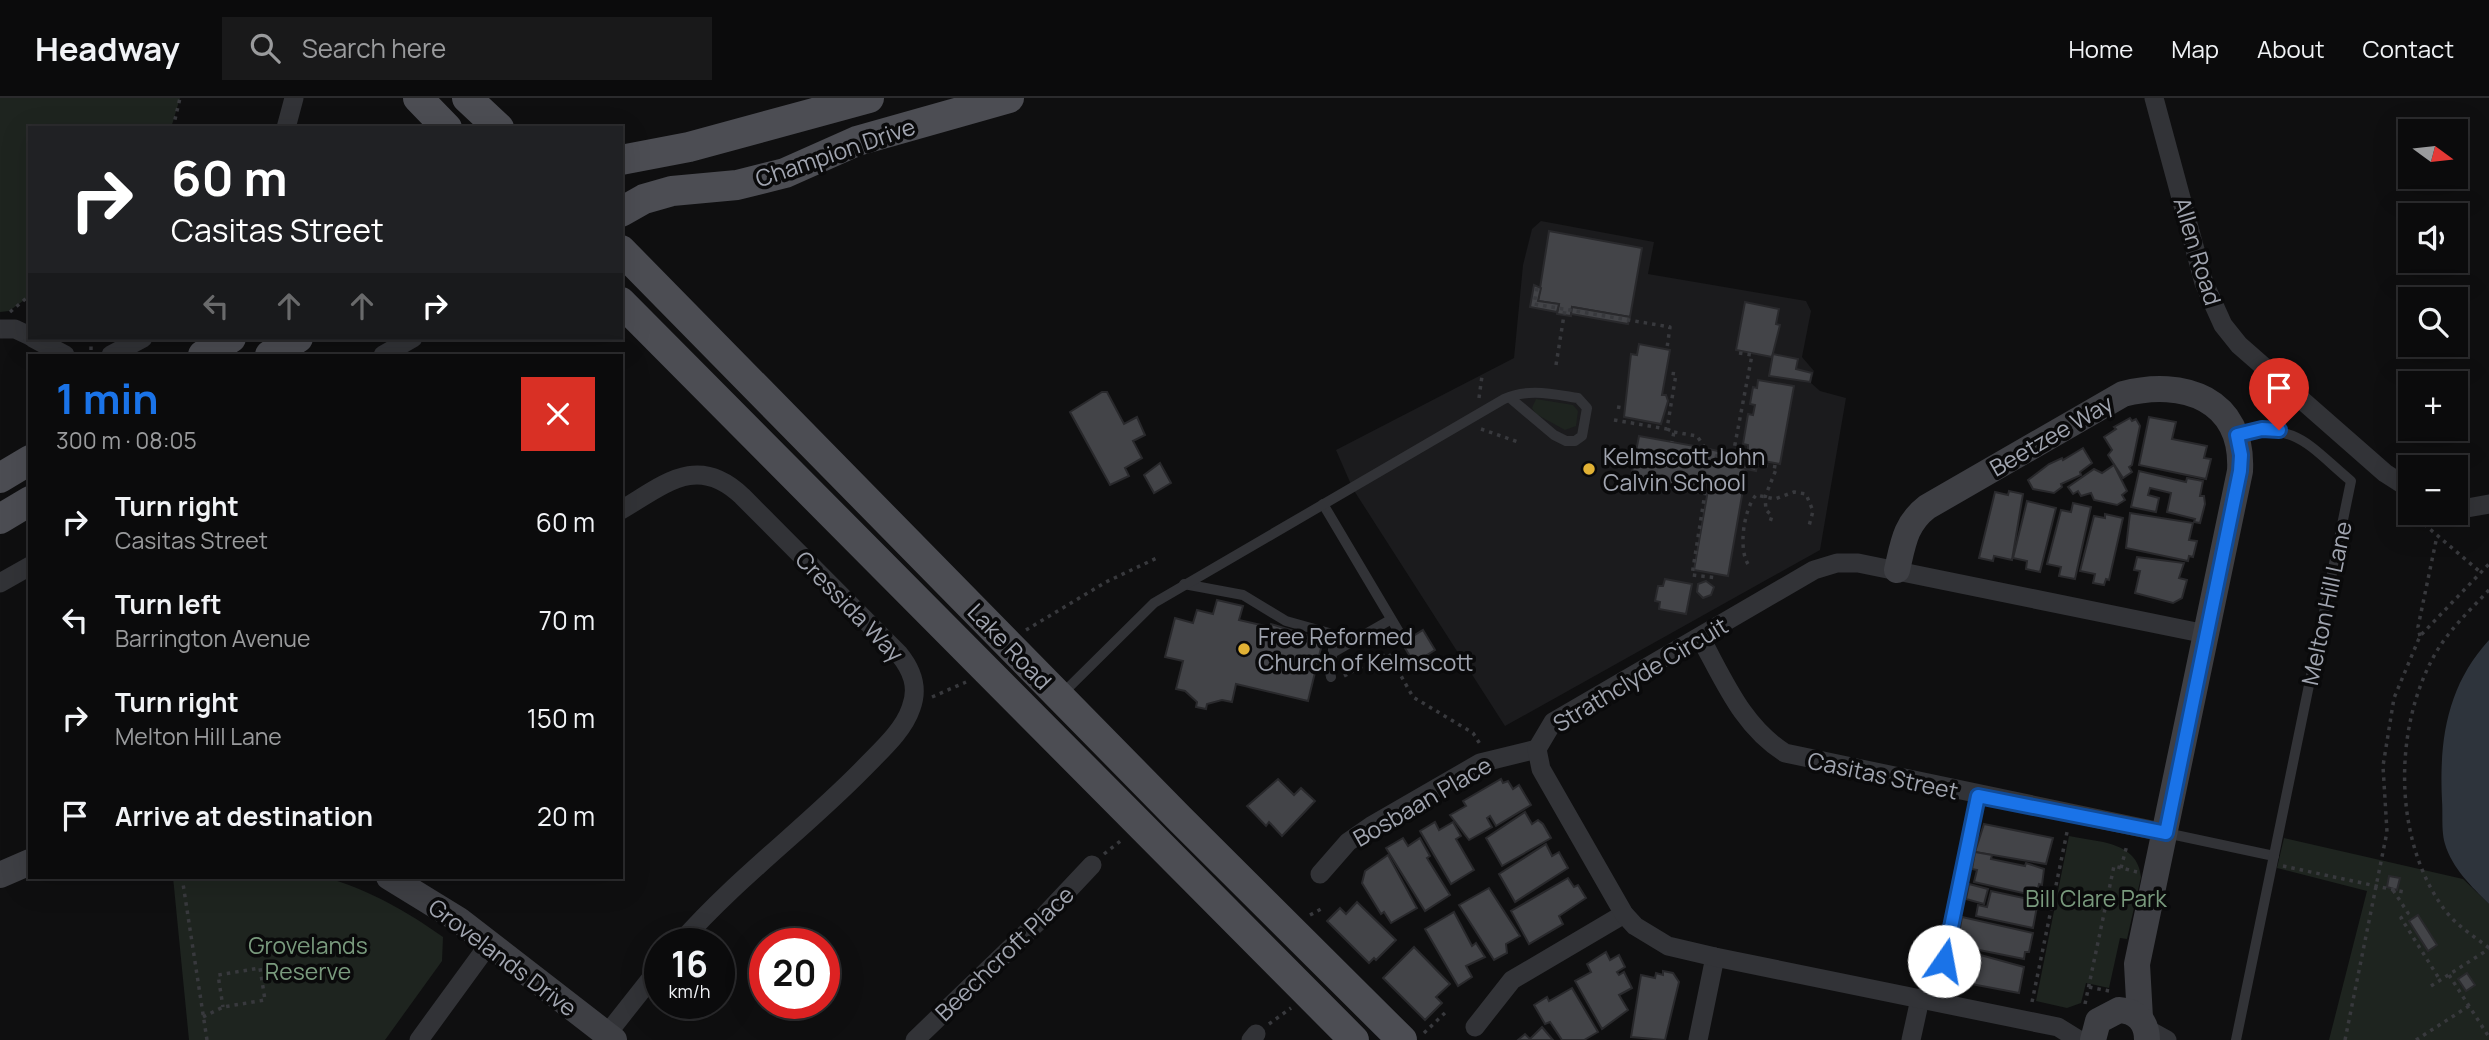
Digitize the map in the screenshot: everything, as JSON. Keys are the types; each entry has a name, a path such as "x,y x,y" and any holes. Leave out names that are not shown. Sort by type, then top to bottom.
{"main road":[{"path":"418,98 445,126"},
{"path":"467,98 497,126"},
{"name":"Champion Drive","path":"623,160 689,147 869,98"},
{"name":"Champion Drive","path":"623,211 644,199 672,191 737,185 785,173 857,141 1009,98"},
{"name":"Lake Road","path":"623,252 1060,696 1411,1039"},
{"name":"Lake Road","path":"623,304 1354,1040"},
{"path":"272,354 295,340"},
{"path":"0,478 28,461"},
{"path":"0,519 28,502"},
{"path":"1034,720 1060,696"}],"street":[{"path":"287,126 294,98"},
{"name":"Allen Road","path":"2154,98 2204,283 2223,325 2249,354 2385,473 2398,481"},
{"path":"3,323 28,336"},
{"path":"37,340 63,354"},
{"path":"113,354 139,340"},
{"path":"385,354 409,340"},
{"name":"Beetzee Way","path":"1897,570 1906,529 1920,512 2123,394 2164,387 2199,395 2228,418 2237,435"},
{"path":"2150,1032 2137,964 2240,471 2241,455 2237,435"},
{"name":"Cressida Way","path":"623,509 679,477 694,474 721,479 742,496 899,654 914,678 911,709 882,749 828,805 723,897 694,928"},
{"path":"2468,508 2489,504"},
{"name":"Strathclyde Circuit","path":"2080,1040 2058,1027 1668,946 1635,926 1624,914 1541,769 1537,749 1553,722 1814,570 1837,563 1858,563 1897,570 2206,634"},
{"path":"0,583 28,567"},
{"name":"Casitas Street","path":"1700,637 1746,719 1758,733 1785,753 1978,796 2166,833"},
{"name":"Bosbaan Place","path":"1320,874 1348,842 1371,825 1480,763 1537,749"},
{"path":"0,875 28,863"},
{"name":"Beechcroft Place","path":"915,1040 1044,916 1092,864"},
{"name":"Grovelands Drive","path":"392,879 441,908 610,1037"},
{"path":"1475,1027 1512,980 1624,914"},
{"path":"419,1040 489,944"},
{"path":"1698,1040 1715,957"},
{"path":"2100,1014 2137,964"},
{"path":"610,1037 644,989"},
{"path":"1912,1040 1927,1001"},
{"path":"2100,1014 2127,1010 2150,1032"},
{"name":"Strathclyde Circuit","path":"2058,1027 2100,1014"}],"lane":[{"path":"1060,696 1141,614 1184,584 1509,397 1539,392 1581,400 1585,404 1587,415 1582,436 1575,441 1561,439 1509,397"},
{"name":"Melton Hill Lane","path":"2236,1040 2351,481 2295,435 2262,429 2237,435"},
{"path":"1323,504 1402,637"},
{"path":"1184,584 1243,595 1286,621 1329,633 1334,641 1329,669 1331,677"},
{"path":"1334,652 1390,620"},
{"path":"1927,1001 1978,796"},
{"path":"2166,833 2274,856"}],"path":[{"path":"173,126 180,98"},
{"path":"1537,288 1534,304 1670,327 1667,348"},
{"path":"3,323 28,297"},
{"path":"1556,365 1565,309"},
{"path":"91,342 91,350"},
{"path":"1732,460 1752,355 1739,352"},
{"path":"1667,429 1676,374 1669,373"},
{"path":"1478,406 1482,376"},
{"path":"1617,407 1623,408"},
{"path":"1614,421 1697,436 1709,454 1777,467 1766,496 1765,508 1772,516 1770,522"},
{"path":"1472,427 1521,443"},
{"path":"1672,442 1674,432"},
{"path":"1605,474 1630,478 1633,482 1705,493 1692,575 1718,578"},
{"path":"1748,564 1745,558 1745,541 1749,509 1756,495 1775,499 1794,492 1806,494 1813,511 1809,526"},
{"path":"2425,525 2479,571"},
{"path":"2420,636 2418,627 2437,536"},
{"path":"1024,631 1106,582 1159,557"},
{"path":"2345,1040 2388,832 2383,766 2394,698 2420,636 2479,571 2489,564"},
{"path":"2431,986 2489,948 2454,921 2427,878 2413,843 2406,784 2412,719 2427,673 2448,635 2489,590"},
{"path":"1342,672 1345,677 1388,653 1413,697 1473,733 1484,752"},
{"path":"927,699 962,685 973,677"},
{"path":"2032,1004 2067,831"},
{"path":"1092,864 1129,833"},
{"path":"2100,1014 2089,987 2114,866 2121,868 2127,845"},
{"path":"2282,866 2404,892"},
{"path":"182,879 207,1040"},
{"path":"2393,889 2408,913 2401,918 2440,980"},
{"path":"1301,919 1323,908"},
{"path":"203,1017 223,1007 265,1000 260,968 218,975 223,1007"},
{"path":"2449,975 2489,1037"},
{"path":"2089,987 2100,1014"},
{"path":"1254,1037 1297,1003"},
{"path":"2416,1040 2469,1006"},
{"path":"1411,1039 1448,1010"}],"shaded area":[{"name":"Kelmscott John Calvin School","path":"1541,221 1654,242 1648,274 1806,301 1811,311 1802,357 1814,371 1811,383 1820,391 1846,398 1820,550 1505,726 1353,489 1336,450 1514,358 1523,265 1532,229"},
{"path":"2489,640 2489,904 2463,877 2448,853 2443,834 2441,778 2444,735 2455,695 2475,658"}],"green space":[{"path":"0,98 180,98 172,126 28,126 28,297 9,311 0,312"},
{"path":"1536,399 1573,405 1578,411 1576,426 1565,430 1536,414 1532,408"},
{"name":"Bill Clare Park","path":"2069,836 2103,842 2124,850 2138,865 2141,877 2127,939 2120,938 2109,988 2086,983 2081,1003 2067,1008 2036,1001"},
{"path":"2284,838 2463,879 2489,904 2489,1040 2329,1040 2367,891 2277,868"},
{"name":"Grovelands Reserve","path":"173,879 330,879 386,902 443,937 442,961 385,1040 189,1040"}],"building":[{"path":"1549,231 1642,248 1630,317 1572,307 1571,316 1557,314 1559,304 1538,301"},
{"path":"1534,285 1541,288 1538,301 1559,304 1557,312 1530,307"},
{"path":"1745,302 1779,309 1776,324 1780,325 1772,357 1736,350"},
{"path":"1572,307 1630,317 1628,324 1571,314"},
{"path":"1639,344 1670,350 1662,395 1666,395 1668,401 1661,424 1624,417 1631,354 1637,355"},
{"path":"1773,354 1798,359 1796,369 1812,373 1810,382 1769,376"},
{"path":"1758,380 1794,386 1780,464 1748,458 1748,445 1743,444 1748,414 1753,415 1755,405 1750,404 1753,387 1757,388"},
{"path":"1102,392 1107,392 1124,424 1137,417 1145,435 1133,441 1142,458 1125,468 1129,476 1110,485 1070,412"},
{"path":"2149,417 2176,422 2172,439 2207,446 2204,458 2211,459 2206,479 2139,465"},
{"path":"2130,418 2132,421 2136,419 2140,426 2132,465 2129,467 2132,472 2123,478 2108,455 2112,450 2104,437 2116,429 2114,427"},
{"path":"1639,436 1700,447 1698,459 1747,467 1728,576 1694,570 1708,490 1631,477"},
{"path":"1700,447 1758,460 1756,471 1698,459"},
{"path":"2083,448 2092,463 2080,472 2081,475 2061,484 2062,487 2054,493 2033,489 2028,480 2049,464 2062,458 2063,460"},
{"path":"1160,463 1171,483 1154,493 1144,475"},
{"path":"2114,465 2127,491 2122,495 2125,500 2117,505 2094,500 2091,493 2081,496 2078,491 2073,494 2068,487 2094,469 2102,473"},
{"path":"2139,471 2186,482 2187,478 2203,481 2200,496 2204,496 2205,504 2200,523 2194,522 2195,519 2167,512 2171,493 2150,488 2148,495 2159,498 2156,512 2131,507"},
{"path":"2009,491 2023,494 2012,560 1994,556 1993,561 1979,558 1995,492 2008,495"},
{"path":"2027,501 2056,508 2040,572 2026,569 2027,561 2013,558"},
{"path":"2073,503 2091,507 2075,579 2059,576 2061,567 2047,564 2061,510 2071,512"},
{"path":"2130,513 2193,523 2189,540 2197,541 2193,557 2189,556 2188,561 2126,548"},
{"path":"2105,514 2123,518 2109,580 2106,579 2104,585 2093,583 2095,574 2080,571 2094,516 2105,518"},
{"path":"2137,557 2184,563 2179,578 2187,580 2182,598 2173,603 2135,593 2140,571 2134,570"},
{"path":"1665,579 1692,584 1686,614 1659,609 1660,602 1655,601 1658,586 1663,586"},
{"path":"1706,581 1714,587 1711,595 1703,598 1697,592 1698,584"},
{"name":"Free Reformed Church of Kelmscott","path":"1217,600 1243,606 1239,620 1270,627 1271,624 1323,640 1308,701 1236,684 1232,702 1222,700 1207,704 1206,709 1196,707 1197,702 1185,691 1176,689 1183,661 1165,657 1175,618 1193,623 1197,610 1213,614"},
{"path":"1423,630 1435,650 1414,663 1402,643"},
{"path":"1278,779 1294,795 1301,788 1315,801 1282,836 1269,822 1266,826 1247,806"},
{"path":"1501,779 1503,783 1508,781 1513,789 1519,785 1531,805 1496,826 1490,816 1487,818 1492,827 1469,840 1450,815 1466,806 1463,801"},
{"path":"1525,812 1532,824 1538,820 1543,824 1551,838 1502,866 1486,838"},
{"path":"1435,822 1439,830 1453,822 1461,836 1456,839 1474,870 1451,884 1420,831"},
{"path":"1984,824 2053,838 2046,864 1975,852"},
{"path":"1403,838 1408,846 1420,838 1430,856 1427,858 1450,895 1425,911 1386,848"},
{"path":"1546,844 1552,856 1559,852 1568,868 1515,902 1499,874"},
{"path":"1975,852 1992,855 1991,859 2025,866 2026,863 2044,869 2042,885 2039,884 2036,896 1974,882 1977,870 1972,869"},
{"path":"1388,855 1417,908 1391,923 1384,912 1381,914 1362,883 1365,871"},
{"path":"2389,876 2400,878 2397,890 2387,887"},
{"path":"1568,878 1574,887 1578,885 1586,898 1559,916 1563,924 1529,944 1511,911"},
{"path":"1969,884 1988,889 1984,904 1966,899"},
{"path":"1489,888 1520,936 1506,944 1507,953 1494,960 1459,905"},
{"path":"1991,891 2038,901 2033,928 1976,916 1978,905 1987,907"},
{"path":"1357,902 1396,940 1376,960 1374,958 1369,963 1327,921 1340,908 1346,914"},
{"path":"1454,912 1472,946 1476,943 1485,957 1466,966 1472,977 1458,986 1425,929"},
{"path":"2418,915 2437,945 2428,951 2409,921"},
{"path":"1962,917 2033,933 2029,952 2025,952 2024,959 1964,947 1966,934 1959,933"},
{"path":"1414,947 1450,984 1436,997 1442,1003 1425,1020 1383,978"},
{"path":"1955,948 2024,967 2019,993 1950,980"},
{"path":"1606,952 1610,960 1619,955 1625,967 1617,972 1619,975 1624,972 1632,988 1619,995 1628,1010 1602,1029 1575,981 1591,972 1587,964"},
{"path":"1663,971 1673,973 1679,982 1665,1040 1631,1037 1641,975 1655,978 1656,973 1663,975"},
{"path":"2467,973 2475,985 2466,991 2458,979"},
{"path":"1572,988 1598,1032 1584,1040 1562,1040 1550,1022 1545,1024 1534,1005 1547,997 1549,1001"},
{"path":"1542,1027 1553,1040 1518,1040 1525,1034 1530,1039"}],"place":[{"name":"Kelmscott John Calvin School","path":"1589,469"},
{"name":"Free Reformed Church of Kelmscott","path":"1244,649"}],"route":[{"path":"1944,961 1978,796 2166,833 2240,471 2241,455 2237,435 2262,429 2279,430"}]}
